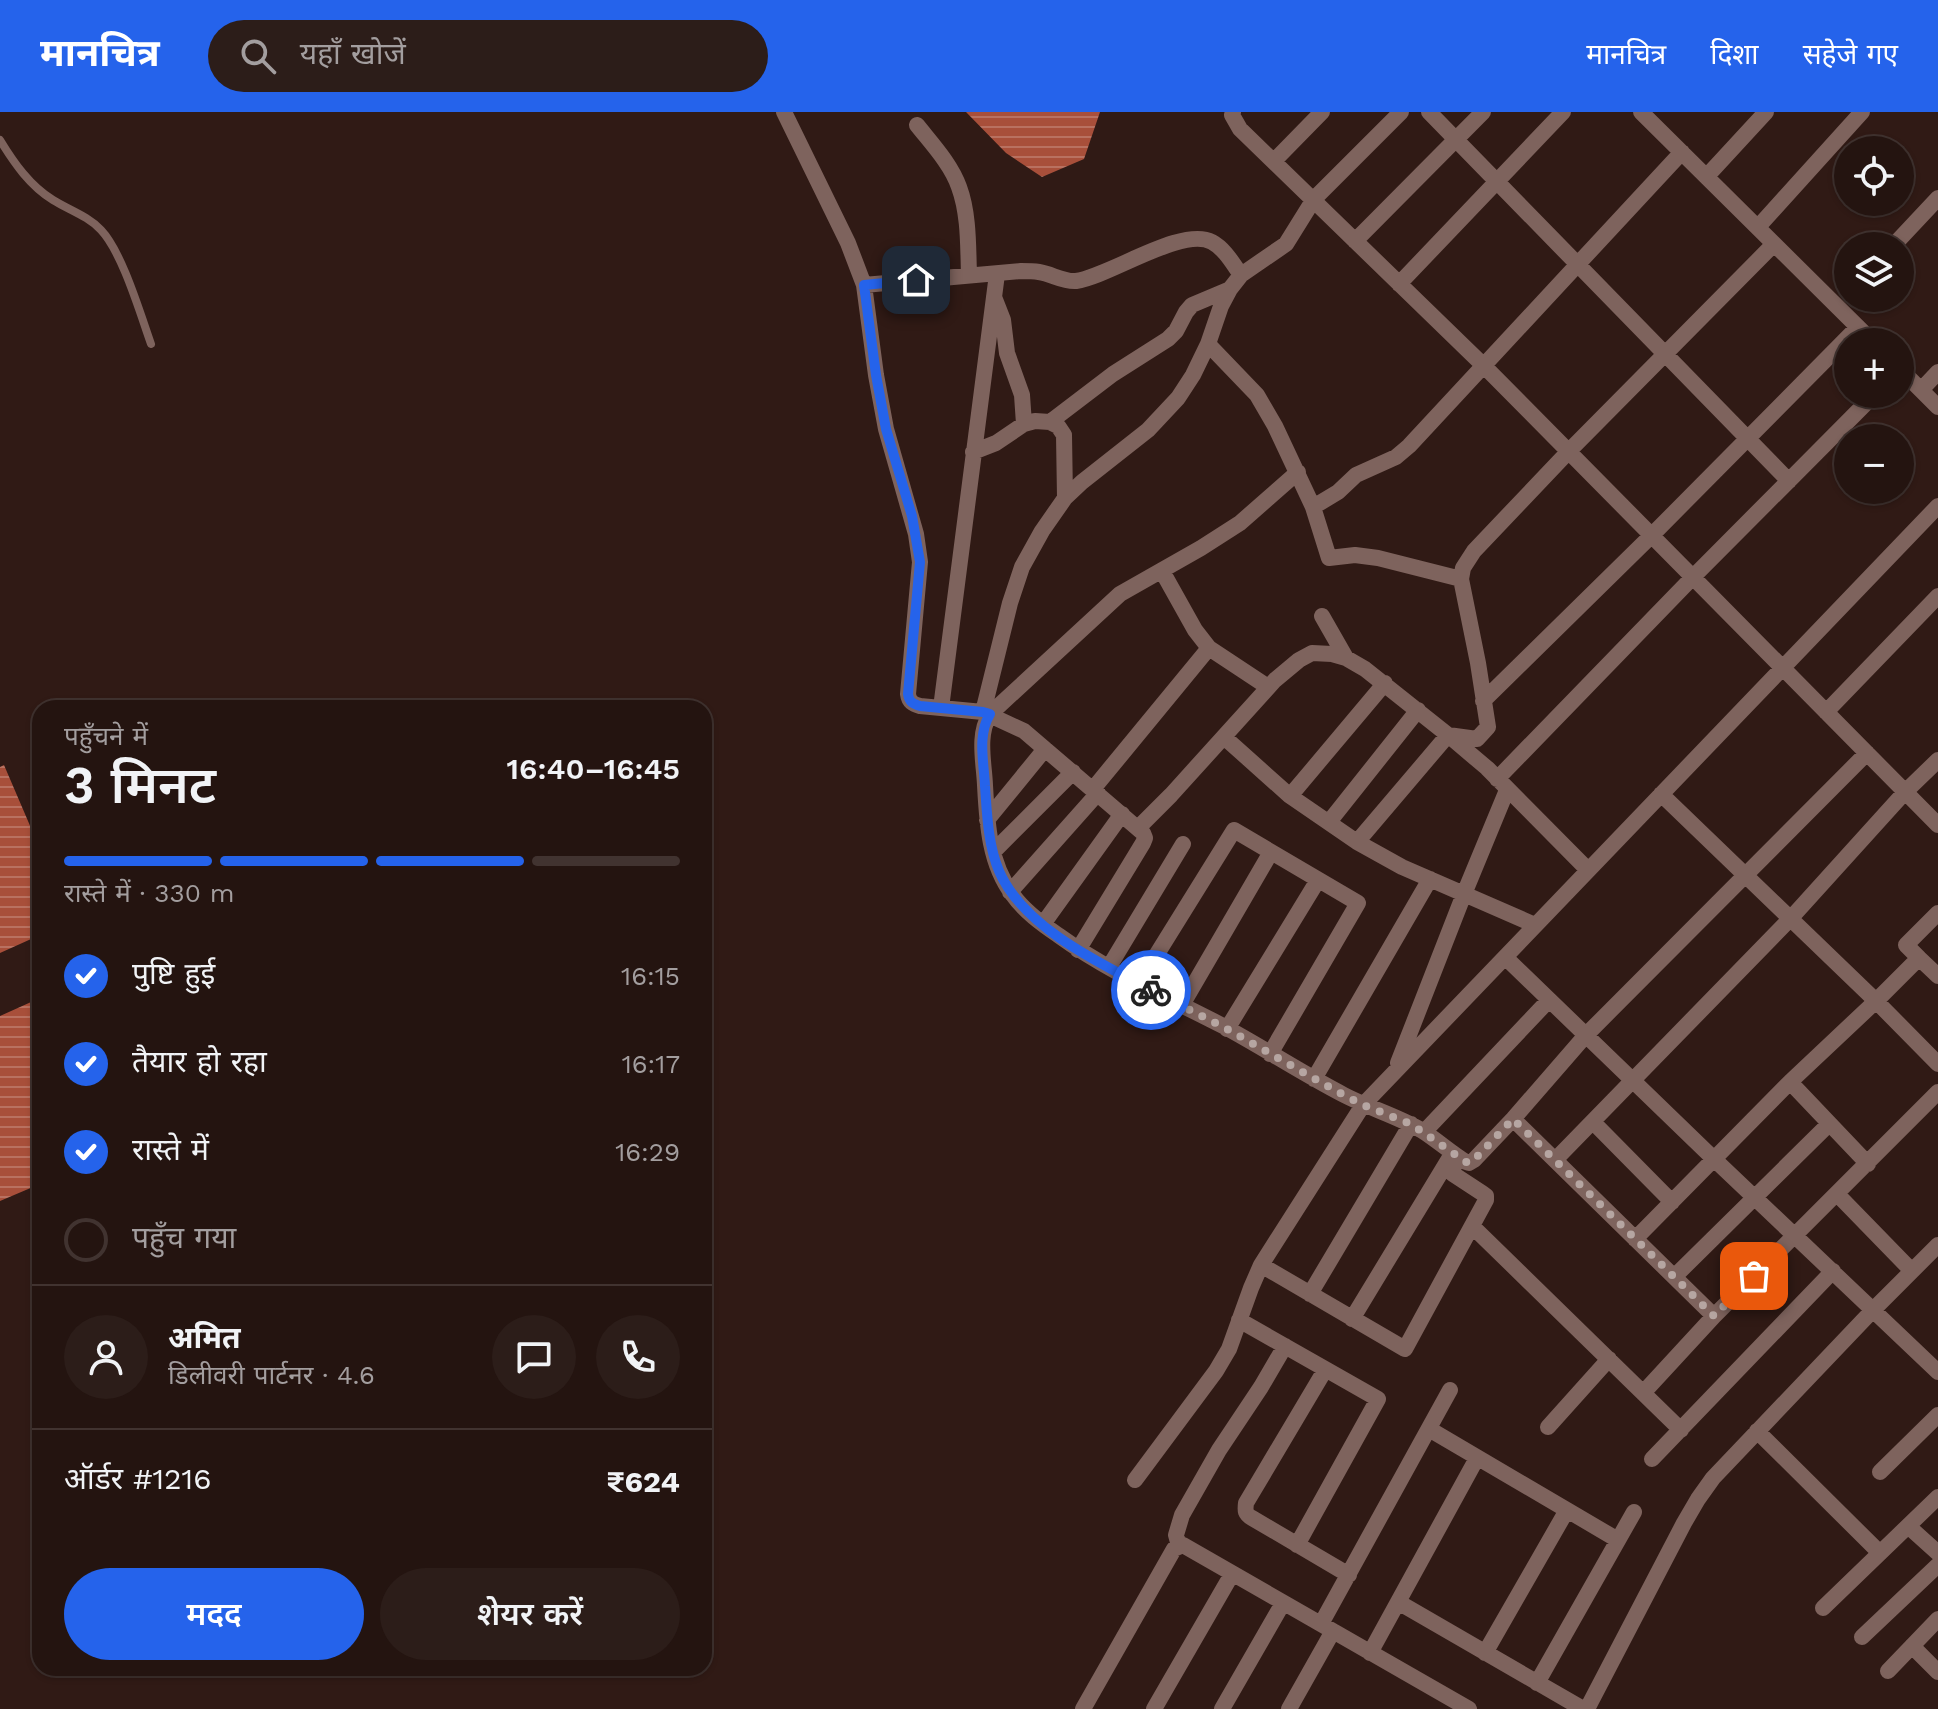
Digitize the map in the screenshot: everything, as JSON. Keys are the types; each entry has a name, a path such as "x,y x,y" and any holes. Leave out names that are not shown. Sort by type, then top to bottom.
{"street":[{"path":"784,112 834,211 864,285 886,429 916,534 920,562 909,700 913,704 986,713 1024,731 1138,828 1145,838 1078,950"},
{"path":"1233,112 1240,129 1483,365 1938,825"},
{"path":"1274,161 1322,112"},
{"path":"1050,422 1113,374 1168,339 1192,305 1236,282 1286,244 1314,199 1401,112"},
{"path":"1429,112 1789,481"},
{"path":"1355,241 1483,112"},
{"path":"1399,284 1563,112"},
{"path":"1707,176 1766,112"},
{"path":"1758,227 1862,112"},
{"path":"1651,116 1682,152 1774,244 1834,293"},
{"path":"917,125 944,160 959,187 966,221 969,275"},
{"path":"1313,507 1338,492 1356,475 1396,457 1409,446 1682,152"},
{"path":"1906,232 1938,198"},
{"path":"864,285 1021,271 1076,281 1157,249 1199,238 1225,253 1236,282"},
{"path":"1448,735 1477,739 1488,727 1461,579 1463,568 1474,551 1774,244"},
{"path":"941,708 997,274"},
{"path":"1236,282 1221,306 1193,375 1178,398 1148,430 1065,498 1022,567 1010,603 982,731 987,820 993,852 1010,892 1043,924 1078,950 1363,1105 1417,1128 1469,1163 1513,1119 1586,1035 1867,753"},
{"path":"994,295 1003,320 1007,353 1022,395 1024,424"},
{"path":"1483,701 1858,327 1849,312"},
{"path":"1208,344 1257,395 1275,426 1313,507 1329,558 1367,556 1461,579"},
{"path":"1921,390 1938,372"},
{"path":"1914,383 1938,407"},
{"path":"1394,1073 1464,894 1502,784 1693,577 1861,408"},
{"path":"973,452 996,443 1024,424 1050,422 1058,426 1064,435 1065,498"},
{"path":"986,713 1120,594 1240,523 1298,472"},
{"path":"1135,1480 1216,1371 1229,1349 1261,1265 1363,1105 1938,506"},
{"path":"1162,571 1186,616 1209,648 1268,687"},
{"path":"1826,712 1938,596"},
{"path":"1322,616 1346,658"},
{"path":"1010,892 1096,791 1209,648"},
{"path":"1138,828 1268,687 1299,660 1312,653 1332,654 1346,658 1385,683 1448,735 1588,870"},
{"path":"1290,796 1385,683"},
{"path":"1329,822 1418,710"},
{"path":"1357,842 1448,735"},
{"path":"1224,737 1290,796 1357,842 1384,858 1535,925"},
{"path":"987,820 1045,749"},
{"path":"1555,1160 1791,918 1938,760"},
{"path":"993,852 1073,772"},
{"path":"1661,794 1938,1064"},
{"path":"1043,924 1122,814"},
{"path":"1139,983 1234,830 1358,903 1270,1054"},
{"path":"1109,967 1183,844"},
{"path":"1182,1005 1271,852"},
{"path":"1314,1079 1430,879"},
{"path":"1227,1029 1318,880"},
{"path":"1938,913 1906,945 1938,976"},
{"path":"1505,957 1938,1372"},
{"path":"1635,1239 1790,1082 1919,958"},
{"path":"1310,1294 1417,1128 1549,1000"},
{"path":"1790,1082 1868,1164"},
{"path":"1643,1393 1714,1316 1938,1092"},
{"path":"1513,1119 1714,1316"},
{"path":"1593,1122 1672,1202"},
{"path":"1674,1277 1829,1124"},
{"path":"1261,1265 1405,1349 1485,1205 1486,1196 1453,1174 1456,1155"},
{"path":"1352,1319 1456,1155"},
{"path":"1837,1194 1912,1271"},
{"path":"1473,1227 1681,1430"},
{"path":"1398,1602 1585,1709 1698,1499 1713,1478 1938,1245"},
{"path":"1652,1459 1833,1271"},
{"path":"1239,1320 1378,1399 1297,1545"},
{"path":"1179,1546 1176,1535 1182,1515 1285,1346"},
{"path":"1548,1427 1609,1359"},
{"path":"1325,1370 1246,1503 1245,1510 1247,1515 1349,1575"},
{"path":"1289,1709 1349,1575 1450,1390"},
{"path":"1880,1472 1938,1415"},
{"path":"1429,1429 1618,1540"},
{"path":"1757,1431 1880,1553"},
{"path":"1370,1653 1477,1458"},
{"path":"1823,1608 1938,1497"},
{"path":"1485,1653 1567,1510"},
{"path":"1537,1683 1634,1512"},
{"path":"1908,1526 1938,1553"},
{"path":"1083,1709 1174,1549 1179,1546 1188,1547 1370,1653 1451,1705 1469,1709"},
{"path":"1862,1637 1938,1565"},
{"path":"1154,1709 1232,1574"},
{"path":"1222,1709 1283,1603"},
{"path":"1888,1671 1938,1619"},
{"path":"1912,1646 1938,1672"}],"lane":[{"path":"0,140 21,172 34,185 49,198 88,219 101,230 117,255 151,344"}],"shaded area":[{"path":"966,112 1100,112 1084,159 1042,177 1006,153"},
{"path":"4,765 32,830 32,939 0,953 0,767"},
{"path":"32,1002 32,1187 0,1201 0,1016"}],"way so far":[{"path":"1151,990 1363,1105 1411,1124 1466,1162 1474,1160 1513,1119 1714,1316 1754,1276"}],"route":[{"path":"916,280 864,285 886,429 912,516 920,562 909,700 920,706 990,714 982,731 987,820 993,852 1010,892 1043,924 1078,950 1151,990"}]}
